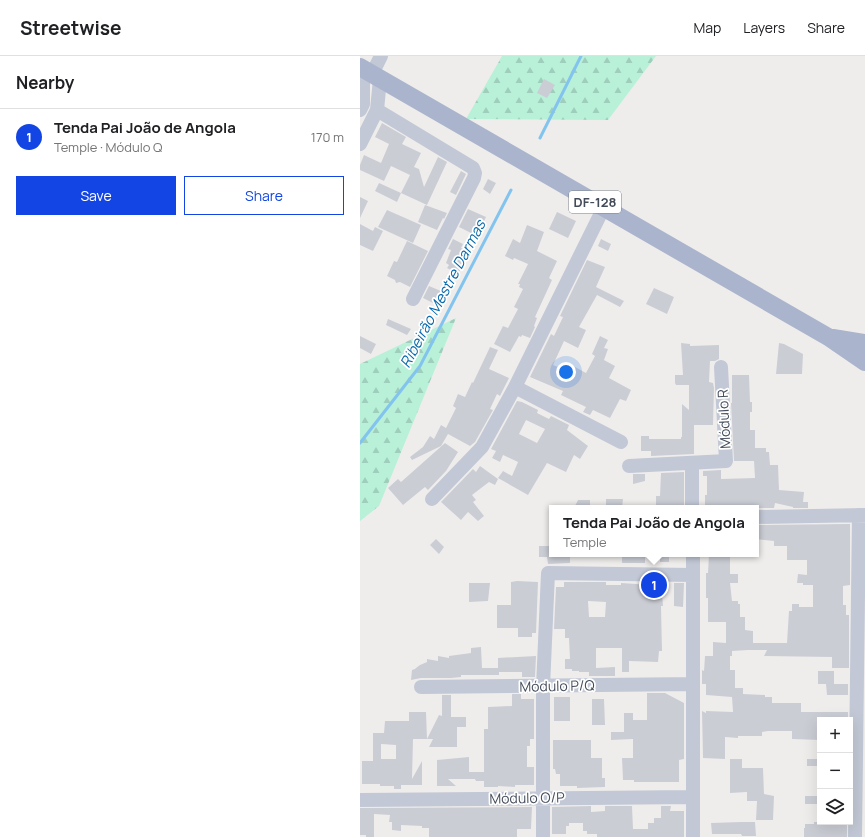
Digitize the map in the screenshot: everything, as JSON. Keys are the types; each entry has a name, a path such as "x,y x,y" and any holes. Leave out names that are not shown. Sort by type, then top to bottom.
{"main road":[{"name":"DF-128","path":"369,72 830,338 865,362"},
{"name":"DF-128","path":"830,338 864,341"}],"street":[{"path":"360,110 363,104 369,72 381,56"},
{"path":"360,144 377,110 369,72"},
{"path":"377,110 473,168 475,173 474,178 413,299"},
{"path":"432,499 482,447 515,387 604,207"},
{"name":"Módulo R","path":"692,464 726,461 721,367"},
{"path":"515,387 622,442"},
{"path":"629,466 692,464 692,505"},
{"path":"759,517 862,515 860,798 855,837"},
{"path":"693,557 693,837"},
{"path":"543,837 543,686 548,573 693,575"},
{"name":"Módulo P/Q","path":"421,688 693,684"},
{"name":"Módulo O/P","path":"360,800 543,797 693,797"}],"green space":[{"path":"502,56 656,56 608,120 466,119"},
{"path":"456,318 379,506 360,521 360,364"}],"building":[{"path":"544,79 555,85 547,98 537,93"},
{"path":"382,123 406,137 402,144 421,153 414,167 419,169 424,187 438,157 447,162 427,205 401,193 410,175 391,166 384,181 360,170 360,165 364,155 381,163 389,144 375,137"},
{"path":"461,171 466,174 456,195 450,192"},
{"path":"488,179 496,183 490,194 483,189"},
{"path":"379,183 401,193 397,202 375,191"},
{"path":"360,197 368,201 360,218"},
{"path":"425,205 447,213 437,230 418,222"},
{"path":"468,209 486,217 477,236 459,227"},
{"path":"387,210 421,225 413,243 378,227"},
{"path":"557,212 576,221 568,238 549,229"},
{"path":"360,224 373,231 375,227 383,231 373,251 360,245"},
{"path":"527,225 544,232 537,251 557,261 549,278 552,280 535,317 537,318 535,327 530,338 522,335 521,337 519,336 510,352 494,344 503,326 508,328 518,309 514,307 523,289 519,287 520,284 518,284 528,264 505,256 513,239 520,243"},
{"path":"453,239 463,244 461,248 470,253 458,274 447,268 449,265 446,263 451,250 448,249"},
{"path":"601,239 611,244 608,251 598,246"},
{"path":"407,241 428,251 410,287 400,282 396,283 395,280 387,276 394,261 397,262"},
{"path":"587,260 605,267 596,287 624,301 620,307 597,295 579,327 586,330 578,348 564,341 553,365 572,373 575,367 586,373 595,356 592,354 600,336 608,340 604,348 608,349 604,360 615,366 609,378 631,390 626,401 620,399 610,418 593,410 590,415 583,412 586,407 561,395 563,391 530,377 551,334 554,336 563,317 560,316"},
{"path":"429,286 448,294 441,307 423,298"},
{"path":"654,288 674,297 667,314 646,304"},
{"path":"388,319 411,329 407,335 386,325"},
{"path":"360,336 376,344 371,354 360,348"},
{"path":"681,343 690,344 690,346 719,345 719,359 710,361 709,382 713,383 714,388 713,425 694,425 694,454 651,456 651,451 641,451 641,436 649,436 649,439 681,439 682,437 682,404 689,410 689,385 676,385 675,383 675,375 683,375"},
{"path":"779,343 803,354 802,374 776,374"},
{"path":"490,347 498,350 489,369 509,378 500,396 497,394 490,409 493,410 475,442 470,446 448,434 441,446 412,460 410,457 423,447 430,436 434,439 441,425 446,428 456,408 453,406 458,394 465,397"},
{"path":"732,375 749,375 750,402 752,402 752,412 750,412 750,430 755,430 755,448 766,448 766,452 769,452 770,465 778,465 779,490 804,492 803,502 808,502 808,508 793,508 775,503 774,508 759,508 759,505 705,505 705,495 707,495 707,476 703,476 703,471 721,470 721,479 755,478 754,461 734,461"},
{"path":"517,401 538,410 537,413 549,419 551,416 569,425 567,430 588,446 580,459 574,455 566,472 547,463 528,495 498,478 503,471 512,476 518,462 503,455 500,462 492,458 496,451 491,449","holes":["526,420 545,429 537,443 519,434"]},
{"path":"445,443 458,452 446,471 428,490 425,487 403,505 388,488 398,479 401,482"},
{"path":"480,466 498,479 495,485 489,482 472,495 476,500 473,502 484,516 478,521 468,512 461,520 441,502 473,469 476,472"},
{"path":"684,472 684,505 656,505 656,496 660,496 661,473"},
{"path":"633,474 645,474 645,481 633,484"},
{"path":"606,499 623,499 622,505 606,505"},
{"path":"578,500 590,500 590,505 576,505"},
{"path":"850,524 850,585 843,586 843,605 846,605 846,615 849,615 849,668 832,668 832,657 764,656 767,650 732,651 732,656 730,656 730,670 735,670 735,688 743,688 743,694 765,695 765,697 772,697 772,703 801,703 801,712 848,712 848,717 817,717 817,740 792,739 792,731 762,732 762,736 738,736 738,738 725,737 725,759 703,758 702,711 706,713 706,711 733,712 732,697 706,695 706,684 702,684 702,670 704,671 705,656 713,656 713,642 726,643 726,622 708,622 706,573 708,573 709,557 730,557 730,574 738,574 738,583 730,583 732,601 738,601 738,604 740,604 740,617 745,617 745,630 753,631 753,643 787,643 789,611 792,611 792,604 799,604 799,607 813,607 813,585 803,585 803,583 797,583 798,574 807,575 807,560 787,560 787,546 774,546 774,541 759,539 759,525"},
{"path":"436,539 444,547 439,554 430,545"},
{"path":"539,546 549,546 549,557 570,557 570,563 548,564 547,557 539,557"},
{"path":"622,557 645,557 645,563 622,563"},
{"path":"660,557 669,557 669,562 660,562"},
{"path":"511,582 538,582 536,633 532,633 532,637 518,637 518,628 497,628 497,605 511,605"},
{"path":"564,582 606,582 606,585 621,585 621,583 652,585 652,583 661,583 663,606 661,606 662,651 659,651 658,662 629,661 629,672 622,672 622,648 596,648 596,668 615,667 615,676 589,676 589,672 579,672 572,671 572,669 565,669 565,659 570,659 569,638 565,638 565,629 554,629 556,587 564,587","holes":["588,601 606,602 605,617 589,617"]},
{"path":"469,583 490,583 488,601 469,602"},
{"path":"674,583 684,583 683,607 674,606"},
{"path":"481,647 482,668 498,668 498,658 536,656 535,677 522,677 522,672 499,672 499,675 461,675 461,677 451,678 421,678 411,680 412,670 427,662 427,659 438,661 438,656 449,658 449,656 471,653 471,648"},
{"path":"818,671 834,671 834,684 848,684 848,695 827,695 826,684 818,684"},
{"path":"647,693 665,693 684,703 684,759 679,760 679,782 634,782 634,780 623,780 622,758 633,758 633,739 611,740 611,732 624,732 624,713 633,713 633,720 647,720"},
{"path":"512,694 521,694 521,699 534,699 534,739 530,739 530,746 527,746 527,767 534,767 534,785 515,785 515,787 484,787 484,781 476,781 475,779 448,779 456,786 437,786 437,760 469,757 469,772 484,772 484,729 488,729 488,707 512,706"},
{"path":"442,695 451,695 451,717 466,717 466,727 457,727 457,747 429,747 433,739 427,739 439,715 442,716"},
{"path":"554,697 570,697 570,721 554,721"},
{"path":"592,699 604,699 605,725 592,725"},
{"path":"409,712 426,712 427,739 413,739 412,779 422,761 422,785 401,785 401,789 394,789 394,786 362,784 362,761 373,761 373,733 384,733 385,721 409,721","holes":["381,744 396,745 396,759 381,759"]},
{"path":"553,740 591,740 591,758 602,758 602,778 605,778 605,787 577,788 577,786 560,786 560,774 556,774 555,769 553,769"},
{"path":"730,759 742,759 742,768 763,768 764,794 774,796 773,820 756,820 757,801 747,801 747,792 730,793"},
{"path":"807,759 817,759 817,766 807,766"},
{"path":"805,796 817,796 817,804 805,804"},
{"path":"591,806 591,812 605,811 605,806 632,806 633,829 648,829 648,823 654,823 654,818 661,818 661,806 671,806 670,811 684,811 684,837 597,837 597,834 587,834 587,831 583,831 583,823 569,823 569,826 566,826 566,834 552,834 552,807"},
{"path":"532,807 531,829 517,829 517,837 429,837 429,828 422,828 422,826 401,825 401,831 392,830 392,822 389,822 390,815 374,814 374,837 360,835 360,808"},
{"path":"755,822 756,836 742,836 741,834 712,834 711,823"},
{"path":"814,822 817,822 817,825 847,825 847,837 804,837 805,824 814,824"}],"waterway":[{"name":"Ribeirão Mestre Darmas","path":"540,138 581,56"},
{"name":"Ribeirão Mestre Darmas","path":"360,443 420,366 511,190"}],"place":[{"name":"Tenda Pai João de Angola","path":"654,585"}]}
